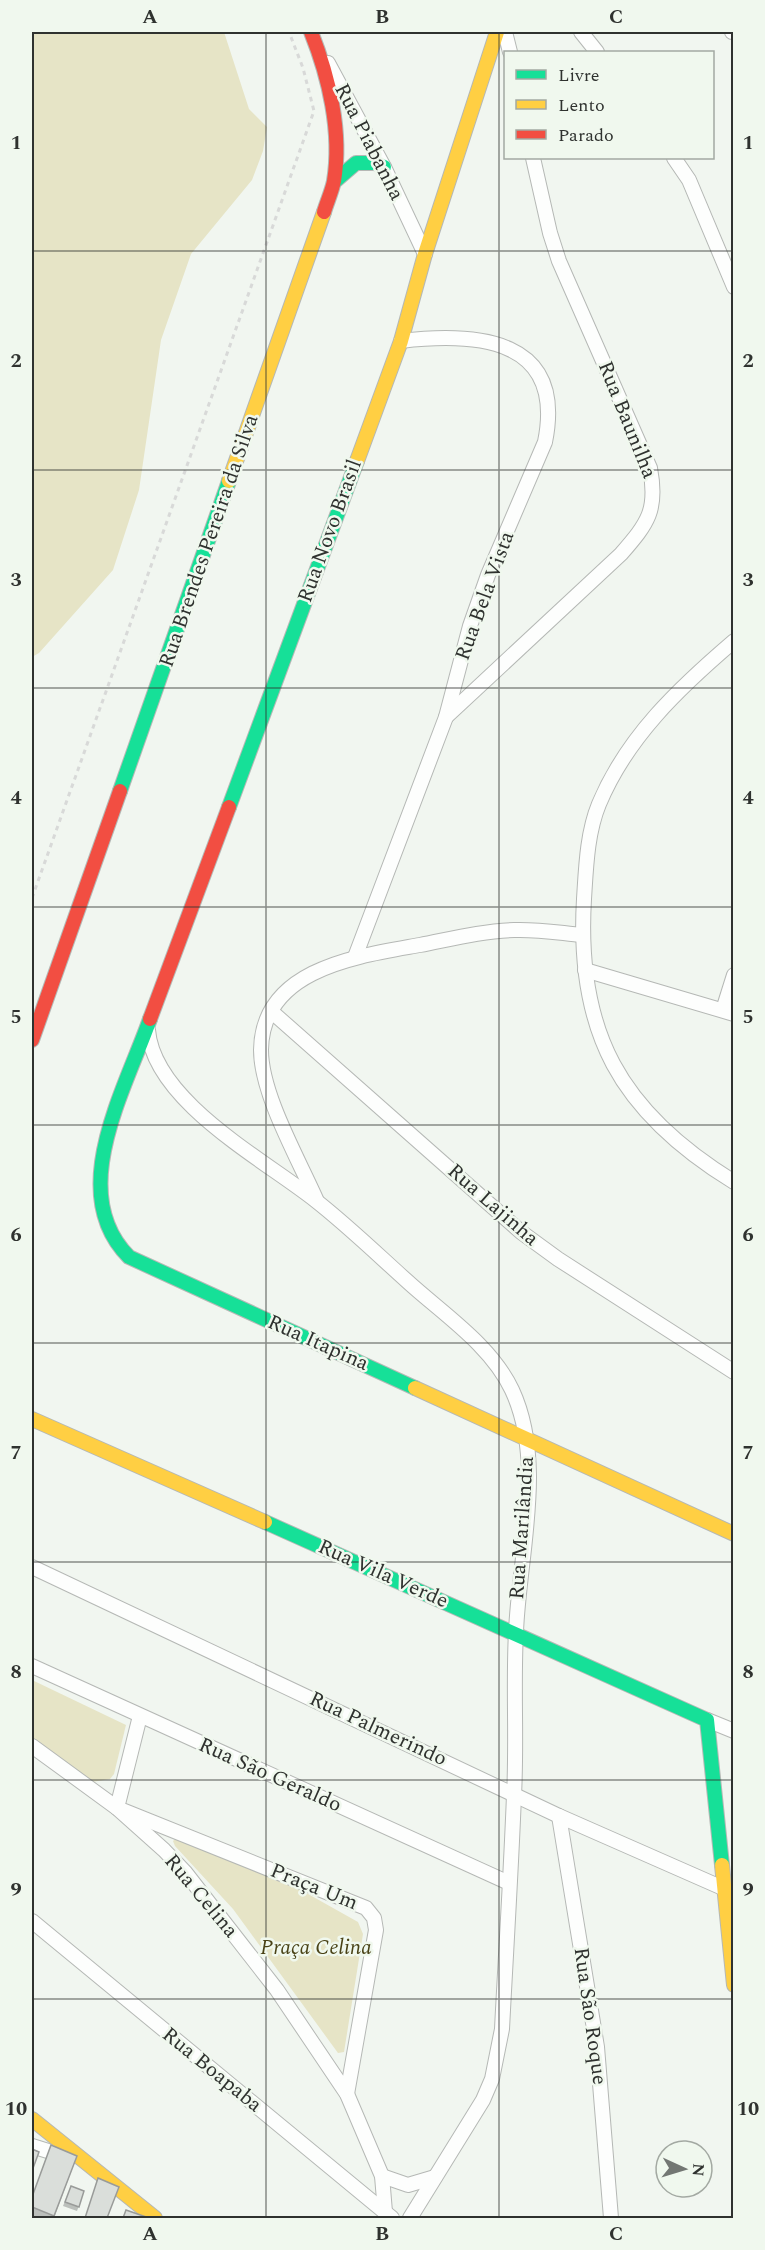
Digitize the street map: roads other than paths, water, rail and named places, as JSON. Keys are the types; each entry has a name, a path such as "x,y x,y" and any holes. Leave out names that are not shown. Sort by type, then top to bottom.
{"street":[{"name":"Rua Novo Brasil","path":"147,1025 401,341 424,254 497,32"},
{"path":"505,32 510,51"},
{"path":"580,32 596,51"},
{"name":"Rua Piabanha","path":"312,34 384,167 424,254"},
{"name":"Rua Brendes Pereira da Silva","path":"32,1040 334,182 336,128 334,108 325,63 312,34"},
{"name":"Rua Baunilha","path":"446,717 621,554 642,530 652,512 654,490 650,468 559,261 549,234 533,159"},
{"path":"675,159 689,180 734,286"},
{"path":"334,182 356,163 375,163 384,167"},
{"name":"Rua Bela Vista","path":"355,957 446,717 470,626 488,575 545,442 549,424 548,404 543,384 533,366 515,352 494,342 468,338 401,341"},
{"path":"734,641 667,701 632,745 609,783 598,806 591,832 582,935 585,970 597,1031 611,1064 630,1093 691,1152 734,1182"},
{"path":"318,1202 269,1094 263,1071 261,1050 264,1030 272,1012 297,982 310,974 355,957 490,931 516,930 582,935"},
{"path":"585,970 728,1012 734,975"},
{"name":"Rua Lajinha","path":"272,1012 521,1232 558,1259 734,1372"},
{"name":"Rua Marilândia","path":"147,1025 149,1044 155,1058 175,1087 193,1106 318,1202 491,1356 512,1391 528,1438 527,1496 516,1632 514,1793 499,2054 483,2100 410,2218"},
{"name":"Rua Itapina","path":"147,1025 100,1163 98,1186 100,1207 116,1247 129,1257 734,1534"},
{"name":"Rua Vila Verde","path":"32,1419 516,1632 734,1731"},
{"name":"Rua Palmerindo","path":"32,1568 559,1815 725,1889"},
{"name":"Rua São Geraldo","path":"32,1666 509,1883"},
{"path":"117,1809 140,1716"},
{"path":"707,1720 734,1984"},
{"name":"Rua Celina","path":"32,1746 117,1809 185,1872 277,1990 347,2094 382,2176 389,2215"},
{"name":"Praça Um","path":"117,1809 366,1908 374,1918 376,1930 347,2094"},
{"name":"Rua São Roque","path":"559,1815 597,2047 611,2218"},
{"name":"Rua Boapaba","path":"32,1921 389,2215"},
{"path":"32,2119 155,2218"},
{"path":"32,2146 84,2163"},
{"path":"382,2176 408,2185 435,2177"}],"park label":[{"name":"Praça Celina","path":"316,1948"}]}
